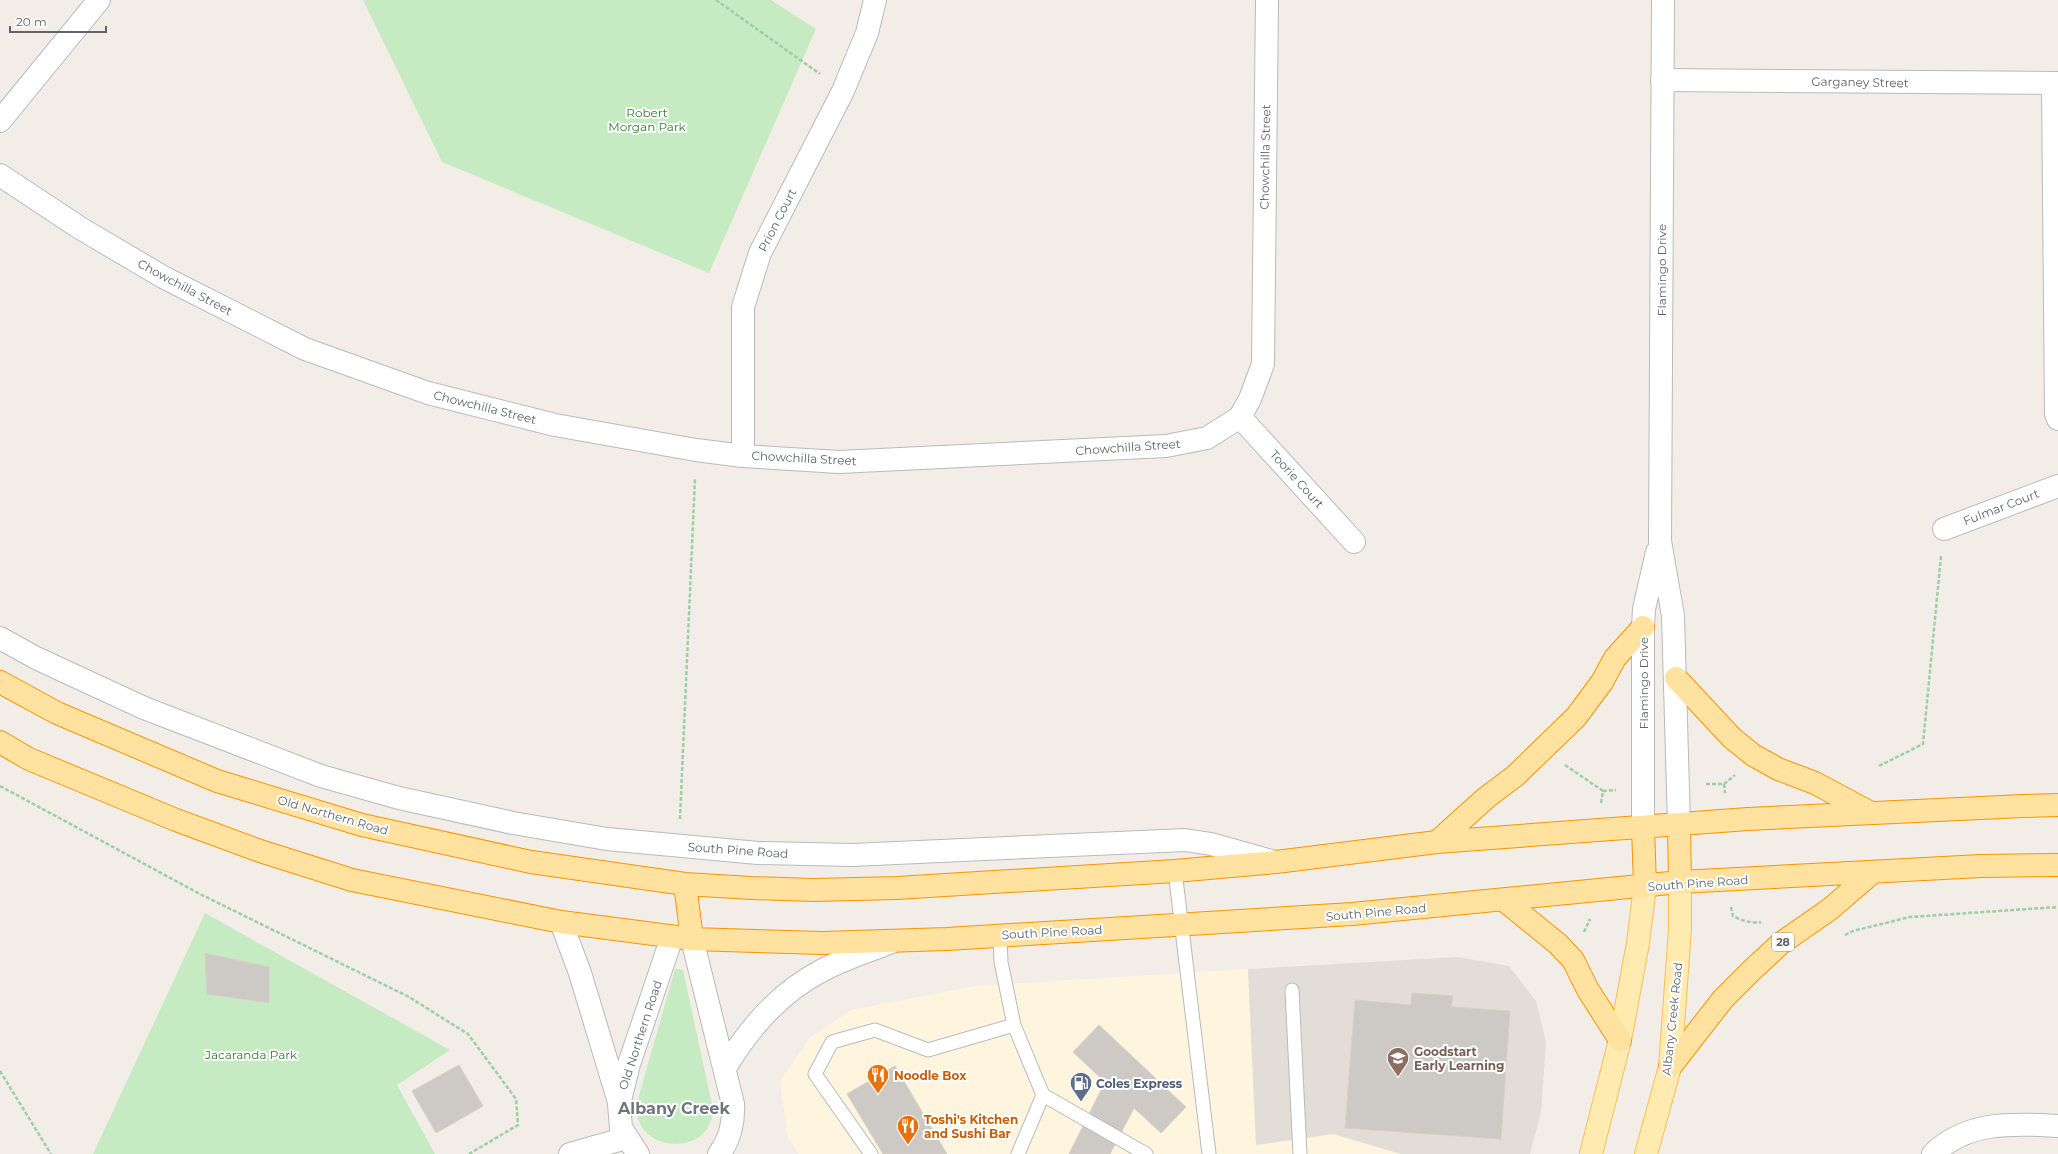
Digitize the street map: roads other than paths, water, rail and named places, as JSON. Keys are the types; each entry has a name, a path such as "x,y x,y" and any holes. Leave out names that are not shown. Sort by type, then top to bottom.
{"highway":[{"path":"1437,842 1487,797 1515,776 1576,718 1602,682 1615,658 1643,627"},
{"path":"1676,678 1732,738 1753,755 1778,769 1815,783 1871,813"},
{"name":"Old Northern Road","path":"0,682 57,713 217,781 362,825 531,862 685,884"},
{"path":"0,742 29,759 176,820 260,851 338,876 446,900 560,922 682,938 685,884"},
{"name":"South Pine Road","path":"685,884 814,890 867,889 1175,871 1276,862 1437,842 1741,819 2023,806 2058,806"},
{"path":"1679,824 1680,882"},
{"path":"1643,827 1645,886"},
{"name":"South Pine Road","path":"682,938 823,944 892,942 1000,934 1352,914 1505,901 1680,882 1872,873 1981,866 2058,865"},
{"name":"28","path":"1670,1067 1723,999 1752,970 1780,944 1830,909 1872,873"},
{"path":"1505,901 1568,955 1620,1040"}],"main road":[{"name":"Albany Creek Road","path":"1646,1154 1670,1067 1680,928 1680,882"},
{"path":"1591,1154 1620,1040 1638,943 1645,886"}],"street":[{"path":"0,121 99,0"},
{"name":"Prion Court","path":"743,456 743,308 760,253 843,91 867,33 875,0"},
{"name":"Chowchilla Street","path":"0,175 80,228 163,277 306,349 428,393 555,425 696,450 743,456 839,462 1166,446 1207,438 1240,417 1250,399 1263,364 1267,0"},
{"name":"Flamingo Drive","path":"1663,0 1660,541 1673,616 1676,678 1679,824"},
{"name":"Garganey Street","path":"1662,80 2056,83"},
{"path":"2056,83 2056,414 2058,418"},
{"name":"Toorie Court","path":"1240,417 1354,542"},
{"name":"Fulmar Court","path":"1944,529 2058,486"},
{"name":"Flamingo Drive","path":"1643,827 1644,609 1660,541"},
{"name":"South Pine Road","path":"0,638 36,658 144,708 322,776 399,798 514,823 607,839 758,853 852,855 1185,840 1211,844 1276,862"},
{"path":"560,922 580,973 619,1104"},
{"path":"682,938 725,1068 732,1098 733,1120 729,1154"},
{"name":"Old Northern Road","path":"632,1146 620,1126 619,1104 629,1064 682,938"},
{"path":"725,1068 752,1028 774,1004 791,990 822,970 892,942"},
{"path":"719,1154 725,1144 733,1120"},
{"path":"1933,1154 1942,1146 1976,1128 2014,1123 2058,1126"},
{"path":"570,1154 632,1146"}],"lane":[{"path":"1175,871 1209,1154"},
{"path":"1000,934 1001,962 1014,1025 1043,1095 1146,1154"},
{"path":"1292,990 1300,1154"},
{"path":"871,1154 815,1074 832,1042 875,1030 928,1050 1014,1025"},
{"path":"1018,1154 1043,1095"}],"place":[{"name":"Goodstart Early Learning","path":"1398,1078"},
{"name":"Noodle Box","path":"878,1094"},
{"name":"Coles Express","path":"1081,1102"},
{"name":"Toshi's Kitchen and Sushi Bar","path":"908,1146"}],"district":[{"name":"Albany Creek","path":"674,1108"}],"park label":[{"name":"Robert Morgan Park","path":"647,119"},
{"name":"Jacaranda Park","path":"251,1054"}]}
